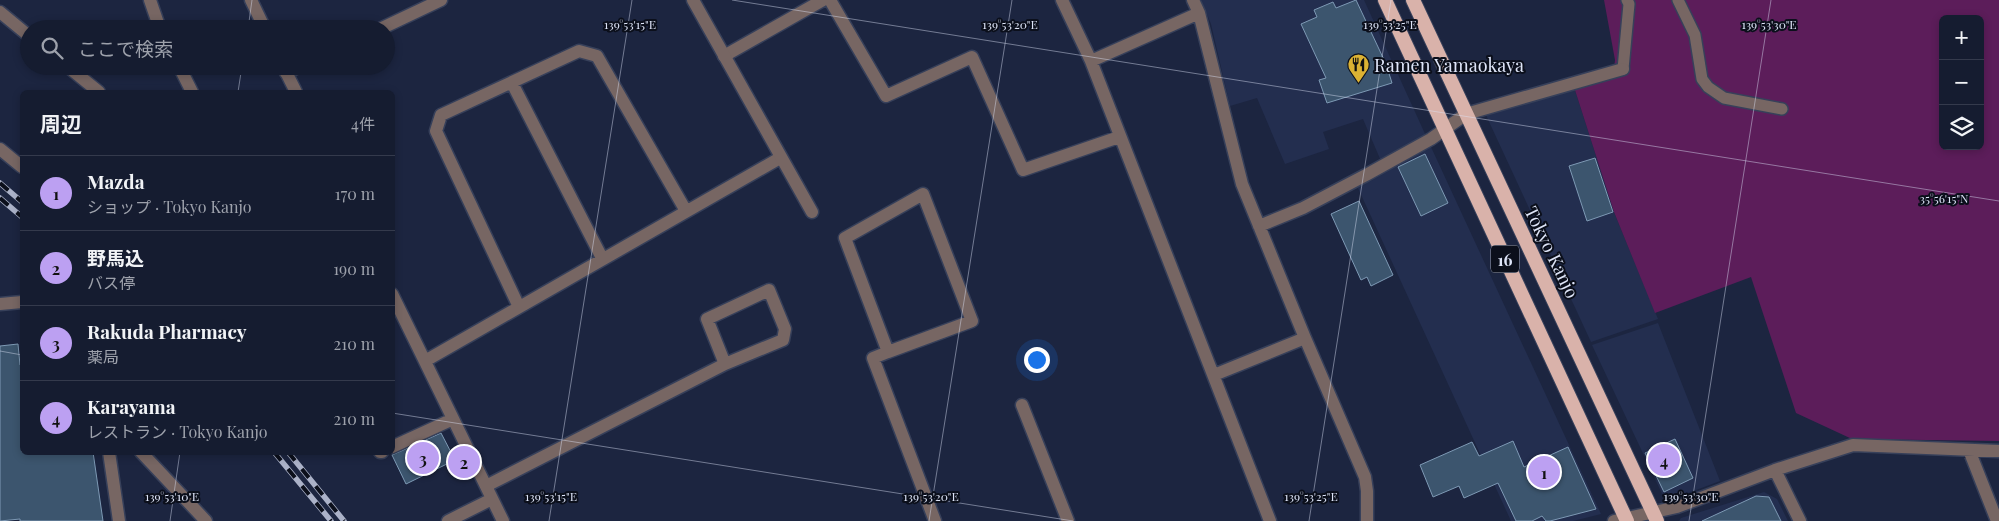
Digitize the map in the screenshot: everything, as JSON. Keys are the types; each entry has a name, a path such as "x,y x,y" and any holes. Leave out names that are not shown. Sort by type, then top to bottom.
{"highway":[{"name":"16","path":"1385,0 1623,520"},
{"name":"Tokyo Kanjo","path":"1413,0 1656,517"}],"street":[{"path":"150,0 157,20"},
{"path":"395,22 441,0"},
{"path":"693,0 812,212"},
{"path":"724,56 823,0"},
{"path":"830,0 886,96 972,57 1023,170 1119,137"},
{"path":"1062,0 1091,62 1270,521"},
{"path":"1193,0 1199,13 1235,161 1259,226 1365,478 1367,521"},
{"path":"255,2 262,20"},
{"path":"0,12 20,29"},
{"path":"1091,62 1199,13"},
{"path":"519,307 436,131 441,115 579,51 597,56 686,211"},
{"path":"1259,226 1303,208 1445,130 1466,114 1623,69"},
{"path":"78,75 97,90"},
{"path":"184,75 191,90"},
{"path":"288,75 295,90"},
{"path":"512,83 602,258"},
{"path":"0,149 20,165"},
{"path":"426,361 602,258 780,158"},
{"path":"888,352 846,238 923,194 972,321 873,358 935,521"},
{"path":"486,486 725,364 784,340 785,329 769,290 707,319 725,364"},
{"path":"395,300 503,521"},
{"path":"0,304 20,302"},
{"path":"1214,375 1305,338"},
{"path":"1022,405 1068,521"},
{"path":"395,447 453,419"},
{"path":"1623,520 1656,517 1775,470 1853,445 1999,450"},
{"path":"1968,450 1996,521"},
{"path":"109,455 118,521"},
{"path":"144,455 206,521"},
{"path":"1775,470 1800,521"},
{"path":"448,521 492,499"}],"lane":[{"path":"1678,0 1695,35 1702,79 1708,87 1724,98 1782,110"},
{"path":"1623,69 1629,1"}],"shaded area":[{"path":"1201,0 1364,0 1426,136 1381,161 1363,119 1323,132 1329,149 1285,164 1257,98 1230,106 1211,24"},
{"path":"1604,0 1999,0 1999,441 1852,439 1796,413 1751,277 1655,313 1614,212 1574,87 1614,69 1615,60"},
{"path":"1574,87 1614,212 1658,319 1591,342 1485,113"},
{"path":"1431,147 1601,514 1573,521 1511,521 1358,188"},
{"path":"1658,323 1720,481 1672,499 1664,498 1592,345"},
{"path":"1764,492 1777,499 1788,521 1679,521 1681,518"}],"building":[{"path":"1356,0 1386,64 1392,83 1327,103 1319,80 1326,78 1301,24 1317,17 1314,10 1333,2 1336,8"},
{"path":"1425,154 1448,203 1421,216 1398,167"},
{"path":"1595,158 1613,212 1587,221 1569,166"},
{"path":"1359,201 1393,275 1371,286 1367,277 1361,280 1331,214"},
{"path":"18,344 20,365 20,455 93,455 103,521 20,521 20,519 0,521 0,346"},
{"path":"441,433 455,460 406,484 392,455"},
{"path":"1675,439 1693,478 1664,492 1645,453"},
{"path":"1513,441 1524,467 1568,447 1596,509 1550,521 1546,521 1542,516 1532,521 1516,521 1498,483 1464,498 1459,486 1433,497 1420,465 1472,442 1479,456"},
{"path":"1756,496 1769,497 1781,521 1702,521"}],"railway":[{"path":"0,183 20,200"},
{"path":"0,198 20,215"},
{"path":"276,455 331,521"},
{"path":"290,455 344,521"}],"place":[{"name":"Ramen Yamaokaya","path":"1358,84"},
{"name":"Rakuda Pharmacy","path":"423,458"},
{"name":"Karayama","path":"1664,460"},
{"name":"野馬込","path":"464,462"},
{"name":"Mazda","path":"1544,472"}]}
